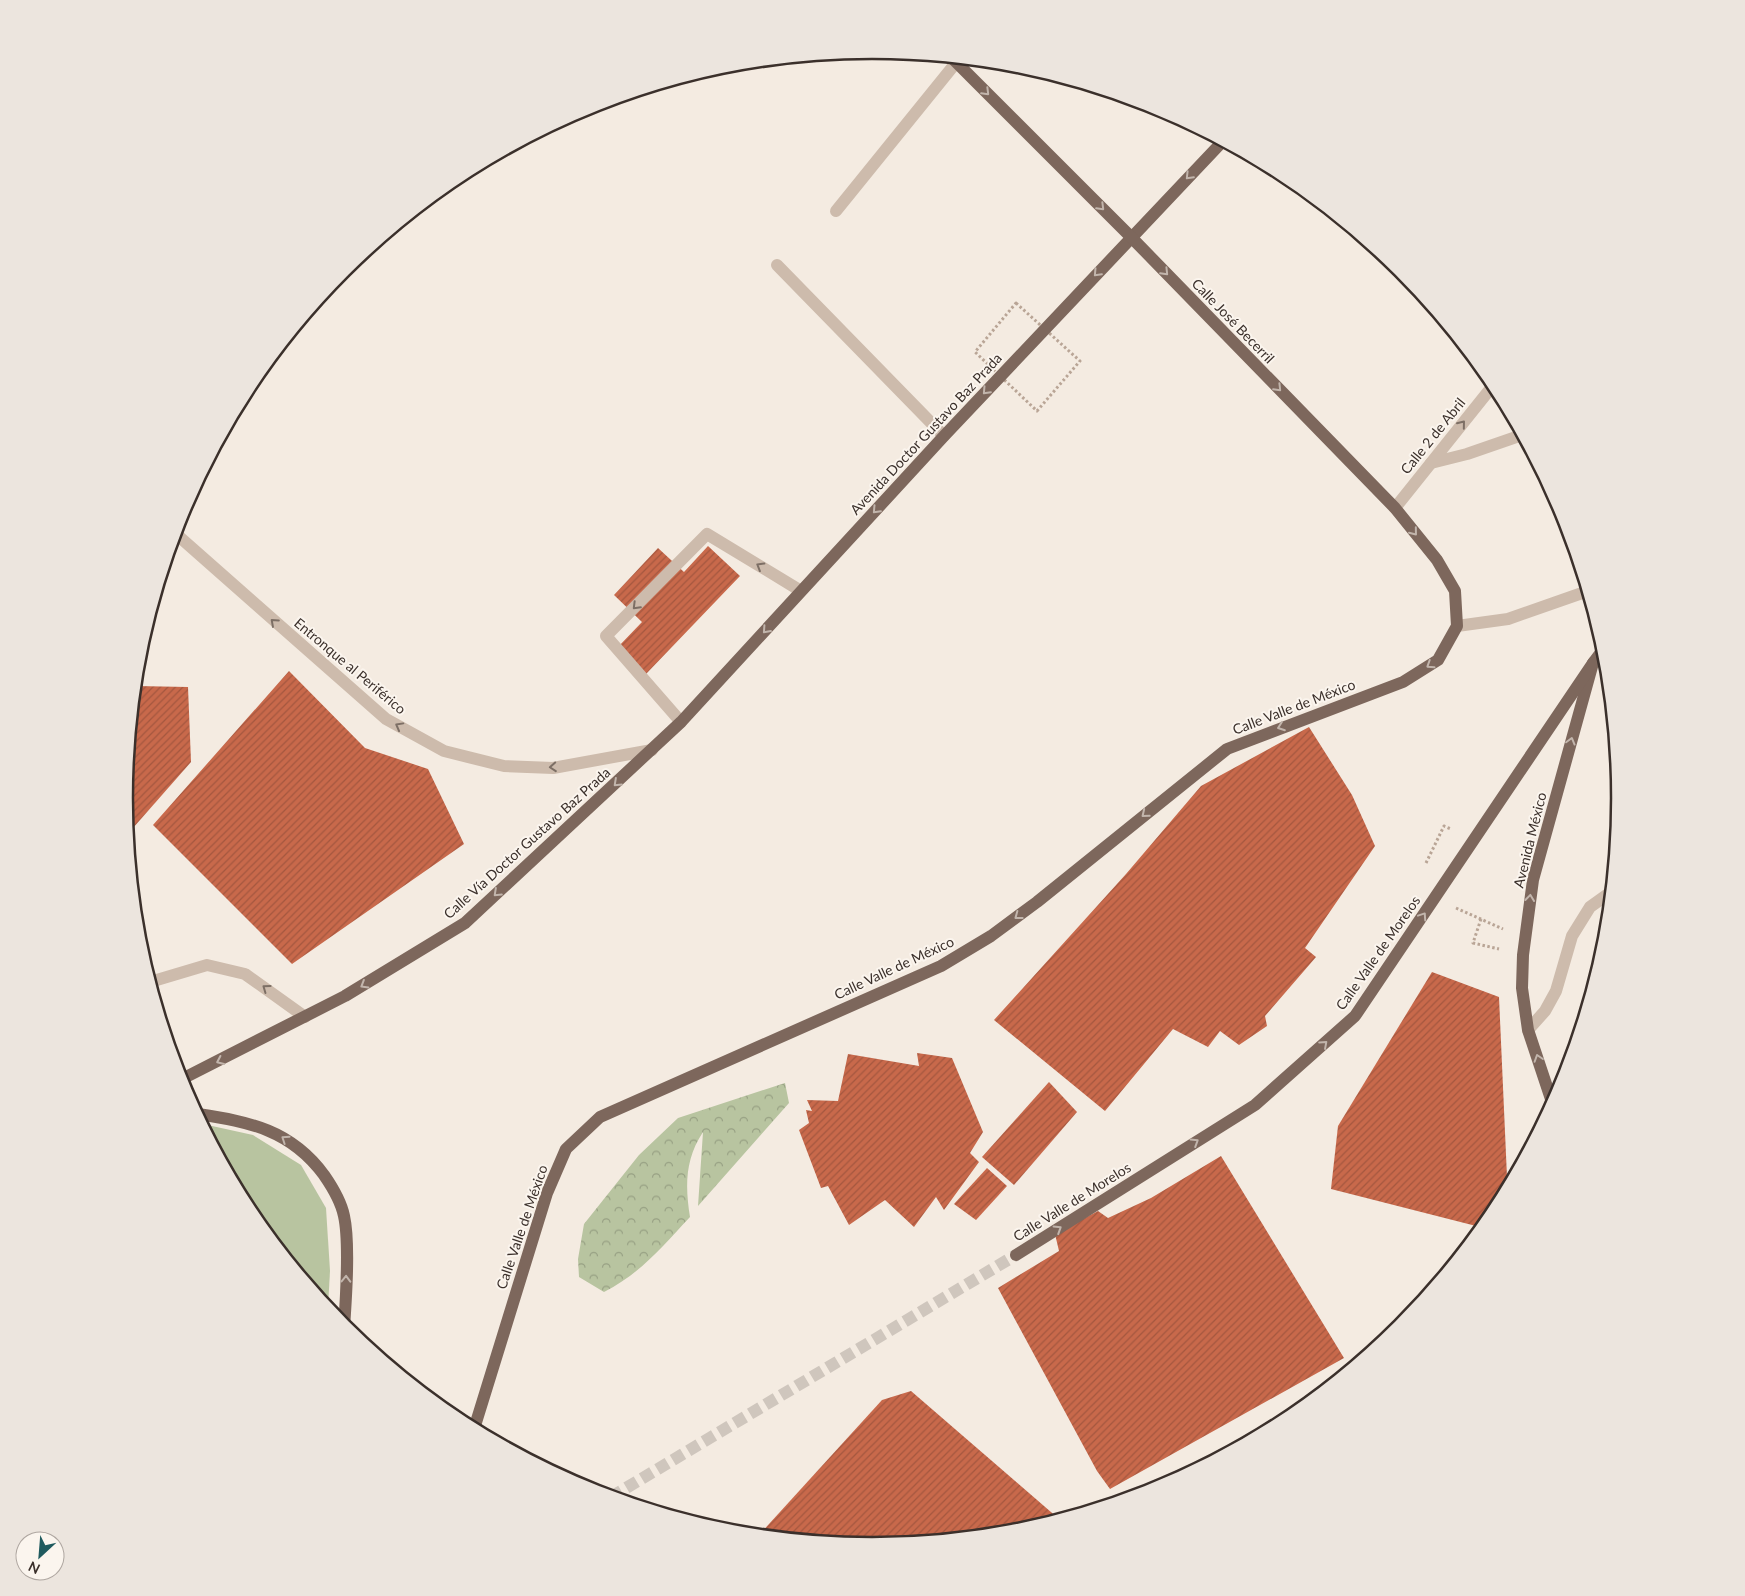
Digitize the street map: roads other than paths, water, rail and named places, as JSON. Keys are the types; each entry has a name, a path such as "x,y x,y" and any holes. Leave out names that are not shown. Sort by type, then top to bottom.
{"main road":[{"name":"Calle José Becerril","path":"960,64 1395,508 1437,560 1455,591 1457,626"},
{"name":"Avenida Doctor Gustavo Baz Prada","path":"652,750 681,722 944,436 1219,146"},
{"name":"Calle Valle de México","path":"476,1422 547,1193 566,1149 600,1117 949,961 991,936 1037,902 1227,750 1259,735 1403,682 1438,660 1457,626"},
{"name":"Avenida México","path":"1549,1095 1528,1030 1522,988 1523,955 1533,880 1593,663 1598,655"},
{"name":"Calle Valle de Morelos","path":"1016,1255 1255,1105 1355,1016 1593,663"},
{"name":"Calle Vía Doctor Gustavo Baz Prada","path":"188,1076 346,996 465,923 652,750"},
{"path":"205,1115 237,1120 276,1133 310,1156 336,1192 344,1218 344,1314"}],"street":[{"path":"836,211 953,63"},
{"path":"778,265 944,436"},
{"name":"Calle 2 de Abril","path":"1395,508 1489,390"},
{"path":"1431,462 1467,454 1518,437"},
{"path":"681,722 606,636 707,534 801,591"},
{"name":"Entronque al Periférico","path":"181,538 386,719 444,752 504,766 553,768 652,750"},
{"path":"1457,626 1508,619 1583,593"},
{"path":"1528,1030 1545,1011 1556,991 1572,936 1590,907 1605,897"},
{"path":"156,980 207,965 236,971 245,974 305,1017"}],"tunnel":[{"path":"619,1492 1016,1255"}]}
